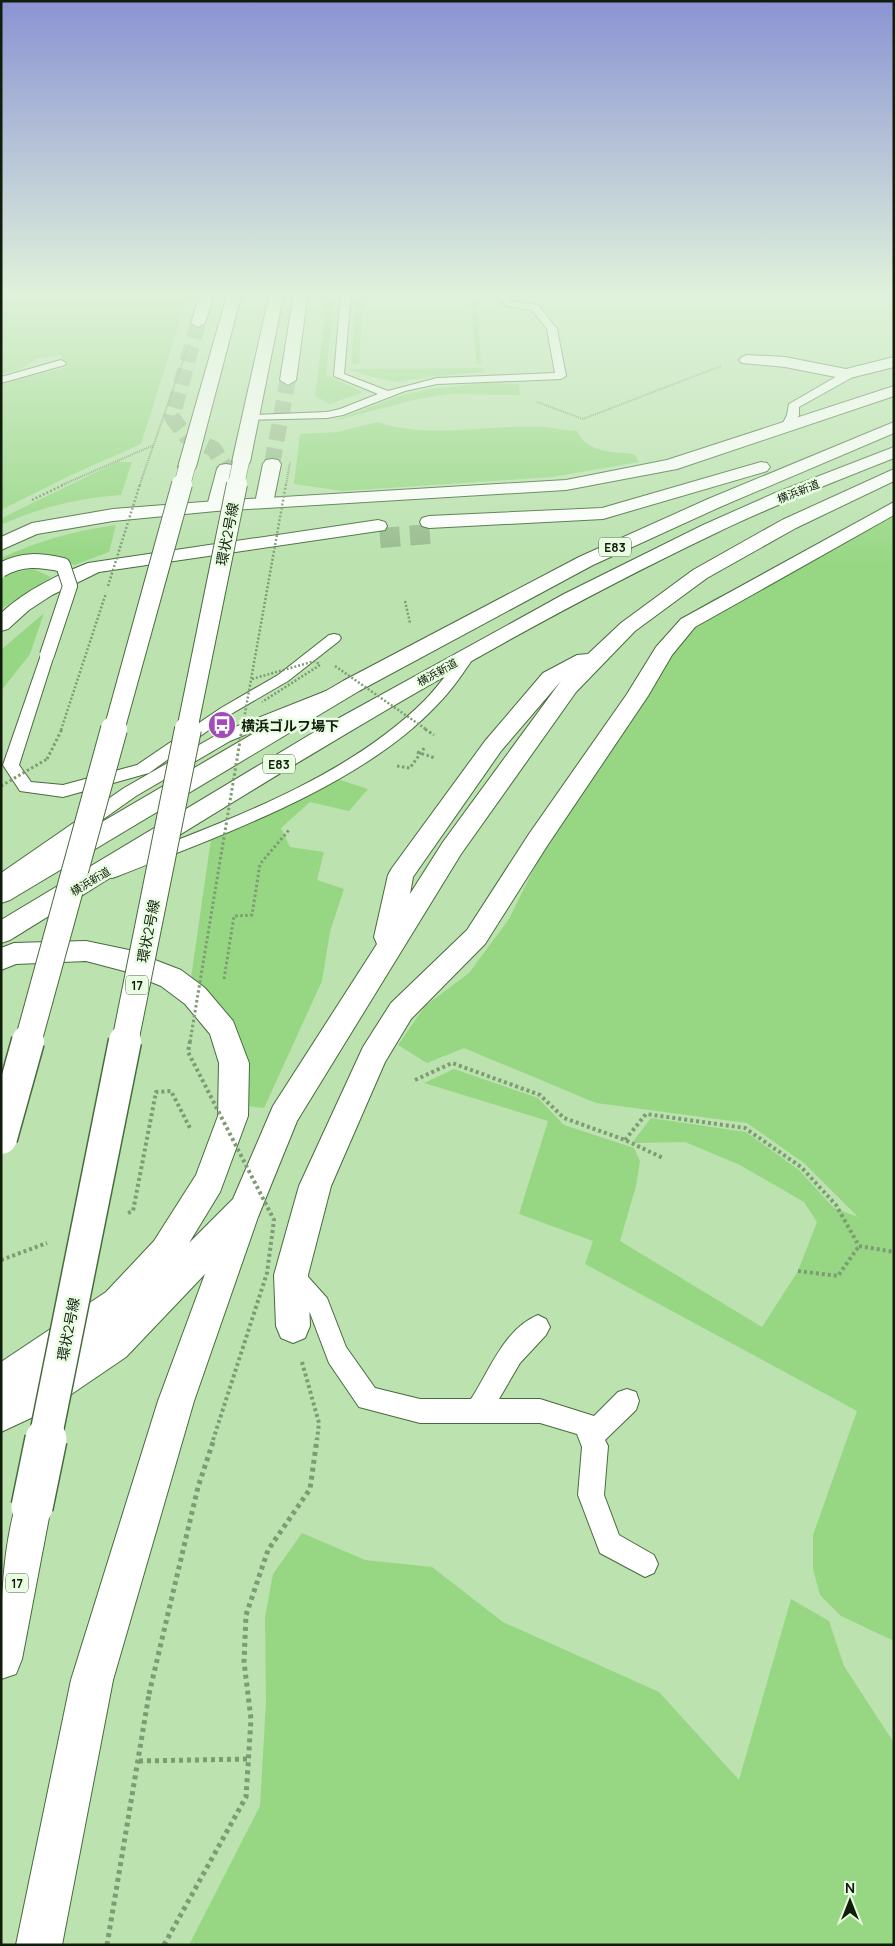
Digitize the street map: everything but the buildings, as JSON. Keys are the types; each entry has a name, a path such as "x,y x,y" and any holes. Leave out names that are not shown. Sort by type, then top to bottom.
{"main road":[{"path":"1,1138 211,383"},
{"name":"環状2号線","path":"1,1659 32,1508 234,465 251,418 258,383"},
{"path":"1,544 32,529 75,520 216,506 566,485 671,465 894,391"},
{"path":"430,528 490,530 603,513 892,428"},
{"name":"横浜新道","path":"1,893 352,686 586,560 714,502 892,428"},
{"name":"横浜新道","path":"1,933 92,880 329,733 571,598 710,529 781,497 894,452"},
{"path":"264,503 281,463"},
{"path":"216,506 234,465"},
{"path":"39,1945 92,1680 176,1401 245,1209 284,1115 452,848 568,687 628,627 700,574 788,524 894,474"},
{"path":"293,1326 291,1275 315,1186 373,1056 401,1011 476,937 538,840 637,696 663,652 688,623 894,507"},
{"path":"1,625 16,609 62,579 95,567 233,547 379,532"},
{"path":"1,632 16,609"},
{"path":"1,959 14,954 86,951 129,961 171,978 196,996 222,1029 234,1064 233,1116 227,1133 208,1182 166,1252 118,1304 36,1361 1,1382"},
{"path":"1,1414 35,1397 114,1345 245,1209"}],"lane":[{"path":"357,383 387,394"},
{"path":"251,418 327,415 343,412 387,394 430,383"},
{"path":"788,425 793,416 793,406 834,383"},
{"path":"1,570 16,561 39,560 63,565 70,586 12,765 26,787 63,791 143,769 226,711 283,678 334,638"},
{"path":"92,880 202,836 326,780 380,746 428,706 469,654"},
{"path":"1,882 130,792 225,737 352,686"},
{"path":"291,1275 319,1306 337,1355 368,1398 420,1411 540,1411 585,1424 595,1446 591,1495 609,1544 645,1564"},
{"path":"478,1410 511,1353 525,1336 538,1327"},
{"path":"591,1436 627,1401"}],"path":[{"path":"1,786 47,759 64,725 142,478 175,383"},
{"path":"529,401 583,419 677,383"},
{"path":"26,503 78,477 154,445"},
{"path":"107,1945 149,1694 198,1487 267,1274 274,1220 188,1052 220,849 252,679 281,463"},
{"path":"252,679 315,661 320,665 262,702"},
{"path":"335,666 434,735 410,768"},
{"path":"224,982 234,916 252,915 260,864 279,840"},
{"path":"199,984 207,984"},
{"path":"415,1080 452,1064 540,1095 564,1118 625,1140 663,1158"},
{"path":"625,1140 646,1114 745,1128 801,1166 836,1205 859,1246"},
{"path":"859,1246 894,1252"},
{"path":"798,1271 838,1276 859,1246"},
{"path":"164,1945 246,1797 251,1720 244,1662 246,1614 268,1550 310,1489 319,1423 293,1326"},
{"path":"139,1761 248,1759"}],"green space":[{"path":"160,383 141,444 71,475 1,510 1,384"},
{"path":"317,383 343,383 363,392 330,404 315,396"},
{"path":"487,383 519,384 520,395 449,394 414,400 330,422 402,395 429,389"},
{"path":"377,422 417,430 438,431 543,427 577,431 587,444 610,452 634,454 639,462 552,477 343,491 294,484 300,434 337,432"},
{"path":"117,462 132,462 121,495 90,498 60,504 1,525 1,519 12,513"},
{"path":"894,514 894,1641 841,1616 820,1595 813,1569 813,1535 857,1411 585,1264 593,1241 519,1214 548,1121 424,1083 454,1069 538,1098 564,1125 634,1148 640,1161 636,1186 620,1241 762,1327 798,1271 817,1222 804,1202 740,1165 685,1142 632,1143 651,1118 746,1132 799,1170 834,1208 858,1217 804,1163 747,1123 596,1103 464,1048 427,1063 398,1045 425,1006 469,973 509,919 550,836 658,673 659,642 683,618 713,599 757,579 782,578"},
{"path":"116,525 109,552 74,565 57,558 1,562 1,558 43,541 72,533"},
{"path":"33,569 51,577 1,609 1,580 11,573"},
{"path":"44,613 30,654 1,691 1,650"},
{"path":"337,779 368,789 349,811 310,802 281,828 290,847 324,852 317,880 344,889 330,932 322,981 264,1108 246,1106 243,1050 233,1023 209,998 190,985 211,839"},
{"path":"302,1533 365,1560 432,1567 503,1622 659,1692 739,1780 791,1599 829,1621 844,1666 894,1743 894,1945 189,1945 260,1806 266,1702 265,1617 273,1574"}],"tunnel":[{"path":"181,383 172,417 186,436 214,449 226,469"},
{"path":"272,464 287,383"},
{"path":"380,538 431,534"}],"place":[{"name":"横浜ゴルフ場下","path":"222,725"}]}
